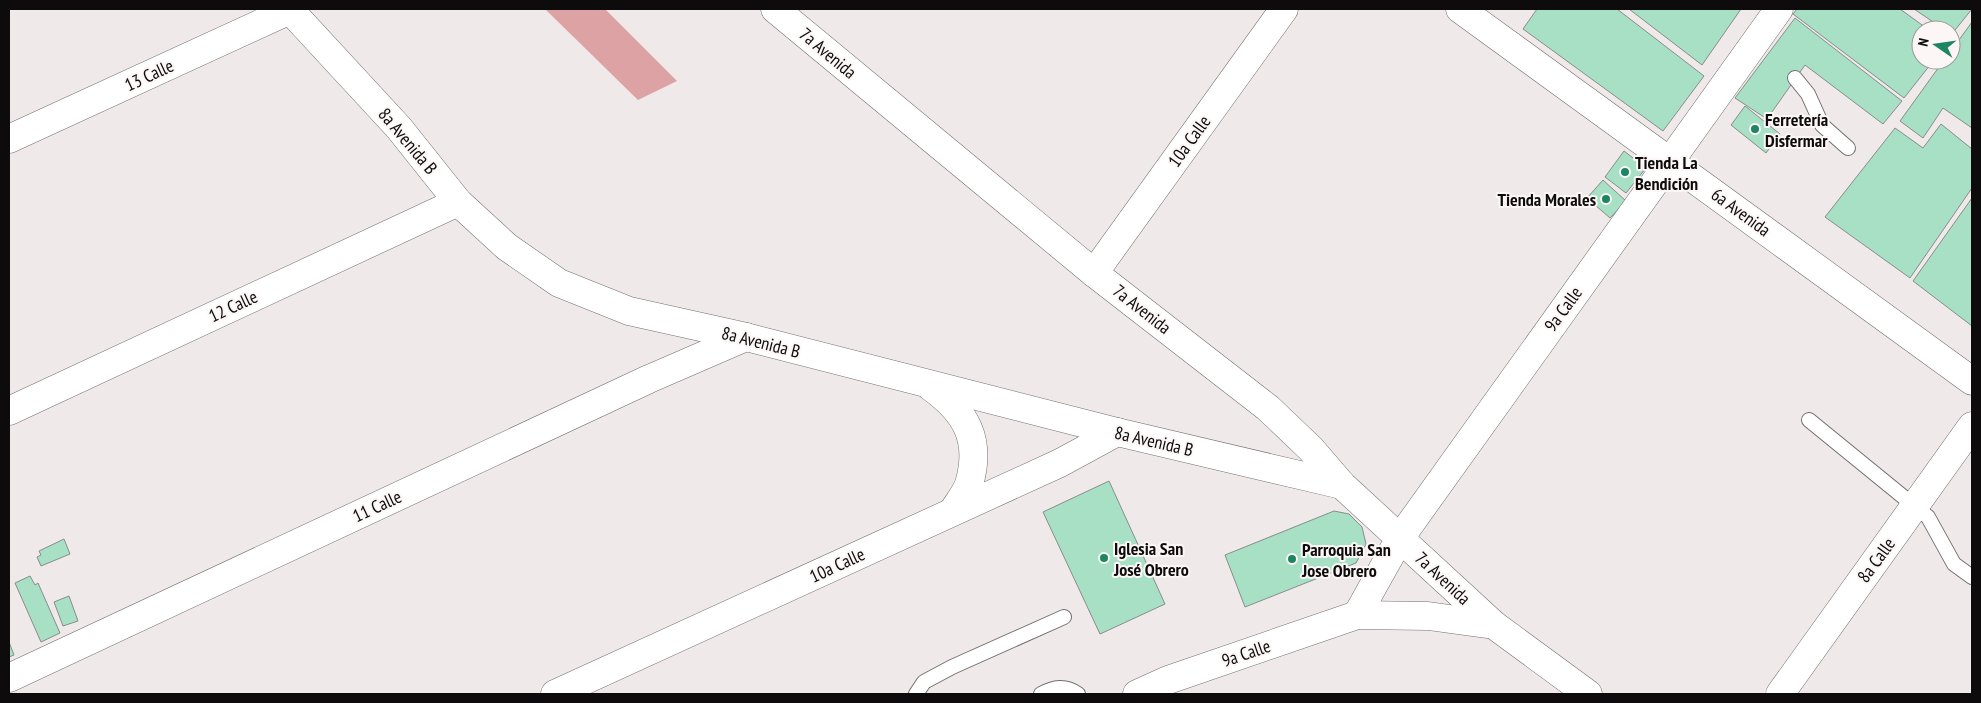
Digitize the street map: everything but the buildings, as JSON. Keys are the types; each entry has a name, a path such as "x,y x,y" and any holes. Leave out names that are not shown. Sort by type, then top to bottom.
{"street":[{"name":"13 Calle","path":"9,139 290,9"},
{"name":"8a Avenida B","path":"290,9 399,128 458,202 507,247 559,283 629,311 746,337 1117,432 1342,485"},
{"name":"7a Avenida","path":"775,9 1094,272 1268,408 1311,449 1342,485 1494,625"},
{"name":"10a Calle","path":"1094,272 1284,9"},
{"name":"6a Avenida","path":"1460,9 1972,381"},
{"name":"9a Calle","path":"1356,615 1400,538 1670,160 1759,52 1780,9"},
{"name":"12 Calle","path":"9,411 458,202"},
{"name":"11 Calle","path":"9,678 649,378 746,337"},
{"path":"928,384 952,402 968,427 974,456 969,486 953,511"},
{"name":"8a Calle","path":"1780,694 1972,426"},
{"name":"10a Calle","path":"555,694 1060,463 1117,432"},
{"name":"9a Calle","path":"1137,694 1168,680 1356,615 1428,616 1494,625 1582,692"}],"lane":[{"path":"1795,78 1808,94 1822,125 1848,148"},
{"path":"1809,420 1928,517 1954,564 1972,577"},
{"path":"916,694 924,682 931,678 1064,618"},
{"path":"1040,694 1053,688 1066,688 1078,694"}],"shaded area":[{"path":"545,9 605,9 677,81 638,100"}],"place":[{"name":"Ferretería Disfermar","path":"1755,129"},
{"name":"Tienda La Bendición","path":"1625,172"},
{"name":"Tienda Morales","path":"1606,199"},
{"name":"Iglesia San José Obrero","path":"1104,558"},
{"name":"Parroquia San Jose Obrero","path":"1292,559"}]}
